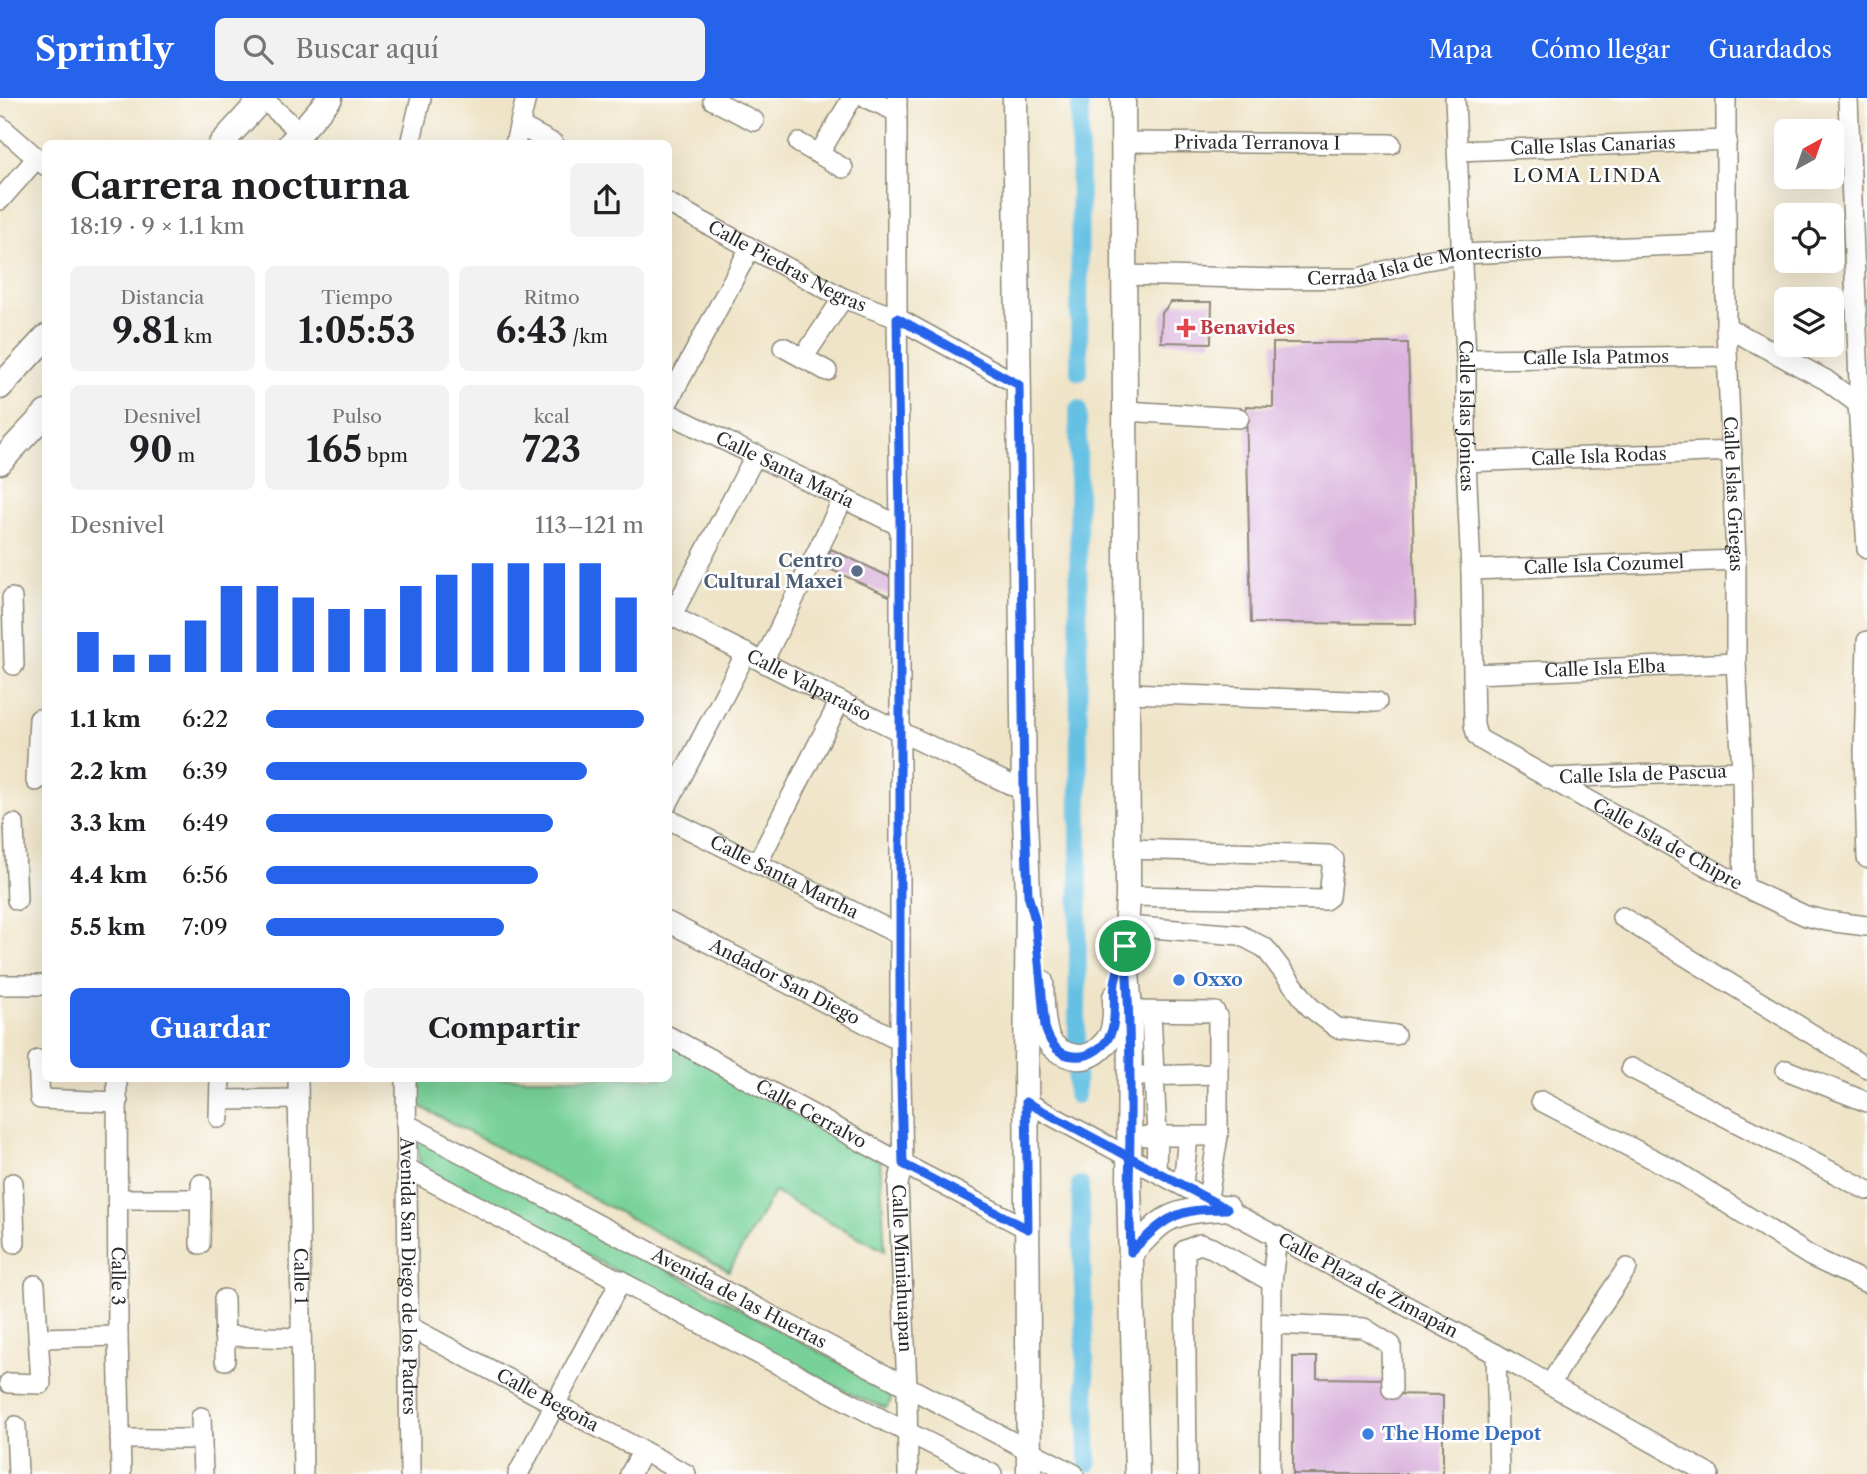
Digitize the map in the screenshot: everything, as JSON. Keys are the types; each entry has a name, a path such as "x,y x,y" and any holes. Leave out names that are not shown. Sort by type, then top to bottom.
{"main road":[{"path":"225,140 262,98"},
{"path":"295,138 330,98"},
{"path":"1015,98 1024,791 1028,895 1026,1102 1029,1463"},
{"path":"1028,895 1035,920 1048,1040 1055,1048 1077,1056 1103,1045 1111,1035 1115,984 1125,936 1128,896 1123,98"},
{"path":"0,387 42,341"},
{"path":"0,463 42,418"},
{"path":"1125,936 1140,1011 1142,1076 1130,1146 1137,1474"},
{"path":"1131,1252 1162,1222 1217,1203"}],"street":[{"path":"262,98 295,138"},
{"path":"411,140 421,98"},
{"path":"526,98 518,135 538,140"},
{"path":"819,154 852,98"},
{"path":"867,98 897,105"},
{"name":"Calle Islas Jónicas","path":"1455,98 1466,359 1466,461 1474,724 1477,736"},
{"name":"Calle Islas Griegas","path":"1726,98 1726,327 1736,560 1736,663 1742,771 1744,887"},
{"path":"1848,98 1863,384 1867,549"},
{"path":"713,100 736,104 754,121"},
{"name":"Calle Mimiahuapan","path":"897,105 900,1041 903,1164 898,1184 908,1474"},
{"path":"0,126 41,162 0,200"},
{"name":"Calle Islas Canarias","path":"1458,151 1727,140"},
{"name":"Privada Terranova I","path":"1124,142 1391,144"},
{"path":"799,143 844,168"},
{"name":"Calle Piedras Negras","path":"672,205 843,298 897,318 1019,385"},
{"name":"Cerrada Isla de Montecristo","path":"1125,275 1359,278 1421,261 1461,254 1725,243"},
{"path":"672,394 750,248"},
{"path":"803,358 843,298"},
{"path":"1726,327 1826,380 1863,408"},
{"path":"783,347 827,371"},
{"name":"Calle Isla Patmos","path":"1466,359 1727,356"},
{"path":"1826,380 1863,384"},
{"path":"1126,411 1239,418"},
{"name":"Calle Santa María","path":"672,414 900,526"},
{"name":"Calle Isla Rodas","path":"1466,461 1732,451"},
{"path":"672,610 756,454"},
{"path":"672,796 843,499"},
{"name":"Calle Isla Cozumel","path":"1471,570 1736,560"},
{"path":"12,598 6,621 14,665"},
{"name":"Calle Valparaíso","path":"672,615 899,731 1024,791"},
{"path":"1867,641 1867,858"},
{"name":"Calle Isla Elba","path":"1474,674 1736,663"},
{"path":"1128,693 1377,702"},
{"path":"757,864 840,701"},
{"path":"36,780 41,756 39,719"},
{"name":"Calle Isla de Chipre","path":"1477,736 1546,778 1744,887 1806,916 1867,926"},
{"name":"Calle Isla de Pascua","path":"1546,778 1742,771"},
{"name":"Calle Santa Martha","path":"672,821 900,935"},
{"path":"15,824 8,861 17,900"},
{"path":"1128,849 1328,855 1333,859 1329,897 1325,900 1128,896"},
{"path":"1622,917 1867,1068"},
{"name":"Andador San Diego","path":"672,924 900,1041"},
{"path":"1125,936 1240,935 1265,948 1310,1007 1337,1028 1395,1035"},
{"path":"0,985 42,985"},
{"path":"1140,1011 1215,1012 1218,1018 1217,1203"},
{"name":"Calle Cerralvo","path":"672,1037 1028,1229"},
{"path":"38,1060 40,1099 118,1102"},
{"path":"1631,1068 1867,1190"},
{"path":"1786,1070 1867,1102"},
{"path":"1156,1171 1157,1136 1142,1076 1218,1074"},
{"name":"Calle 3","path":"117,1082 121,1474"},
{"path":"220,1082 220,1109 298,1099"},
{"name":"Calle 1","path":"298,1082 303,1474"},
{"name":"Avenida San Diego de los Padres","path":"405,1082 410,1474"},
{"path":"1541,1101 1676,1171 1810,1256 1867,1283"},
{"name":"Calle Plaza de Zimapán","path":"1026,1102 1130,1146 1156,1171 1496,1354 1709,1474"},
{"name":"Avenida de las Huertas","path":"406,1124 907,1387 1029,1463 1074,1474"},
{"path":"1130,1146 1157,1136 1218,1136"},
{"path":"1183,1185 1188,1136"},
{"path":"406,1168 908,1433 992,1474"},
{"path":"13,1183 7,1208 15,1242"},
{"path":"118,1199 201,1192 200,1244"},
{"path":"1270,1474 1272,1282 1277,1236"},
{"path":"1186,1474 1185,1250 1200,1244 1212,1248 1272,1282"},
{"path":"1550,1385 1627,1268"},
{"path":"518,1474 621,1280"},
{"path":"9,1383 41,1384 35,1285"},
{"path":"224,1299 225,1360"},
{"path":"1272,1324 1364,1328 1391,1345 1392,1389"},
{"name":"Calle Begoña","path":"408,1326 687,1474"},
{"path":"39,1338 118,1336"},
{"path":"225,1336 301,1338"},
{"path":"1496,1354 1499,1474"},
{"path":"201,1417 203,1474"},
{"path":"11,1436 18,1474"},
{"path":"120,1439 202,1439"},
{"path":"631,1474 643,1451"}],"green space":[{"path":"672,1045 880,1158 885,1251 774,1192 729,1271 412,1102 411,1082 672,1082"},
{"path":"421,1137 887,1388 891,1400 886,1408 854,1396 420,1168 417,1138"}],"building":[{"name":"Benavides","path":"1171,302 1212,302 1211,343 1161,342 1162,313"},
{"path":"1273,343 1408,343 1416,624 1251,623 1246,406 1273,407"},
{"name":"Centro Cultural Maxei","path":"831,549 890,577 891,597 823,566"},
{"name":"The Home Depot","path":"1293,1357 1317,1357 1317,1378 1388,1379 1388,1394 1443,1395 1443,1474 1293,1474"}],"waterway":[{"path":"1079,372 1080,98"},
{"path":"1076,1095 1079,870 1078,409"},
{"path":"1080,1185 1088,1464"}],"place":[{"name":"Benavides","path":"1186,328"},
{"name":"Centro Cultural Maxei","path":"857,571"},
{"name":"Oxxo","path":"1179,980"},
{"name":"The Home Depot","path":"1368,1434"}],"district":[{"name":"LOMA LINDA","path":"1588,175"}],"route":[{"path":"1125,946 1115,984 1111,1035 1103,1045 1087,1056 1068,1056 1048,1040 1035,920 1028,895 1024,791 1019,385 897,318 900,526 900,1041 903,1164 1028,1229 1026,1102 1130,1156 1227,1209 1192,1211 1177,1215 1162,1222 1131,1252 1129,1188 1130,1156 1129,1011 1125,946"}]}
